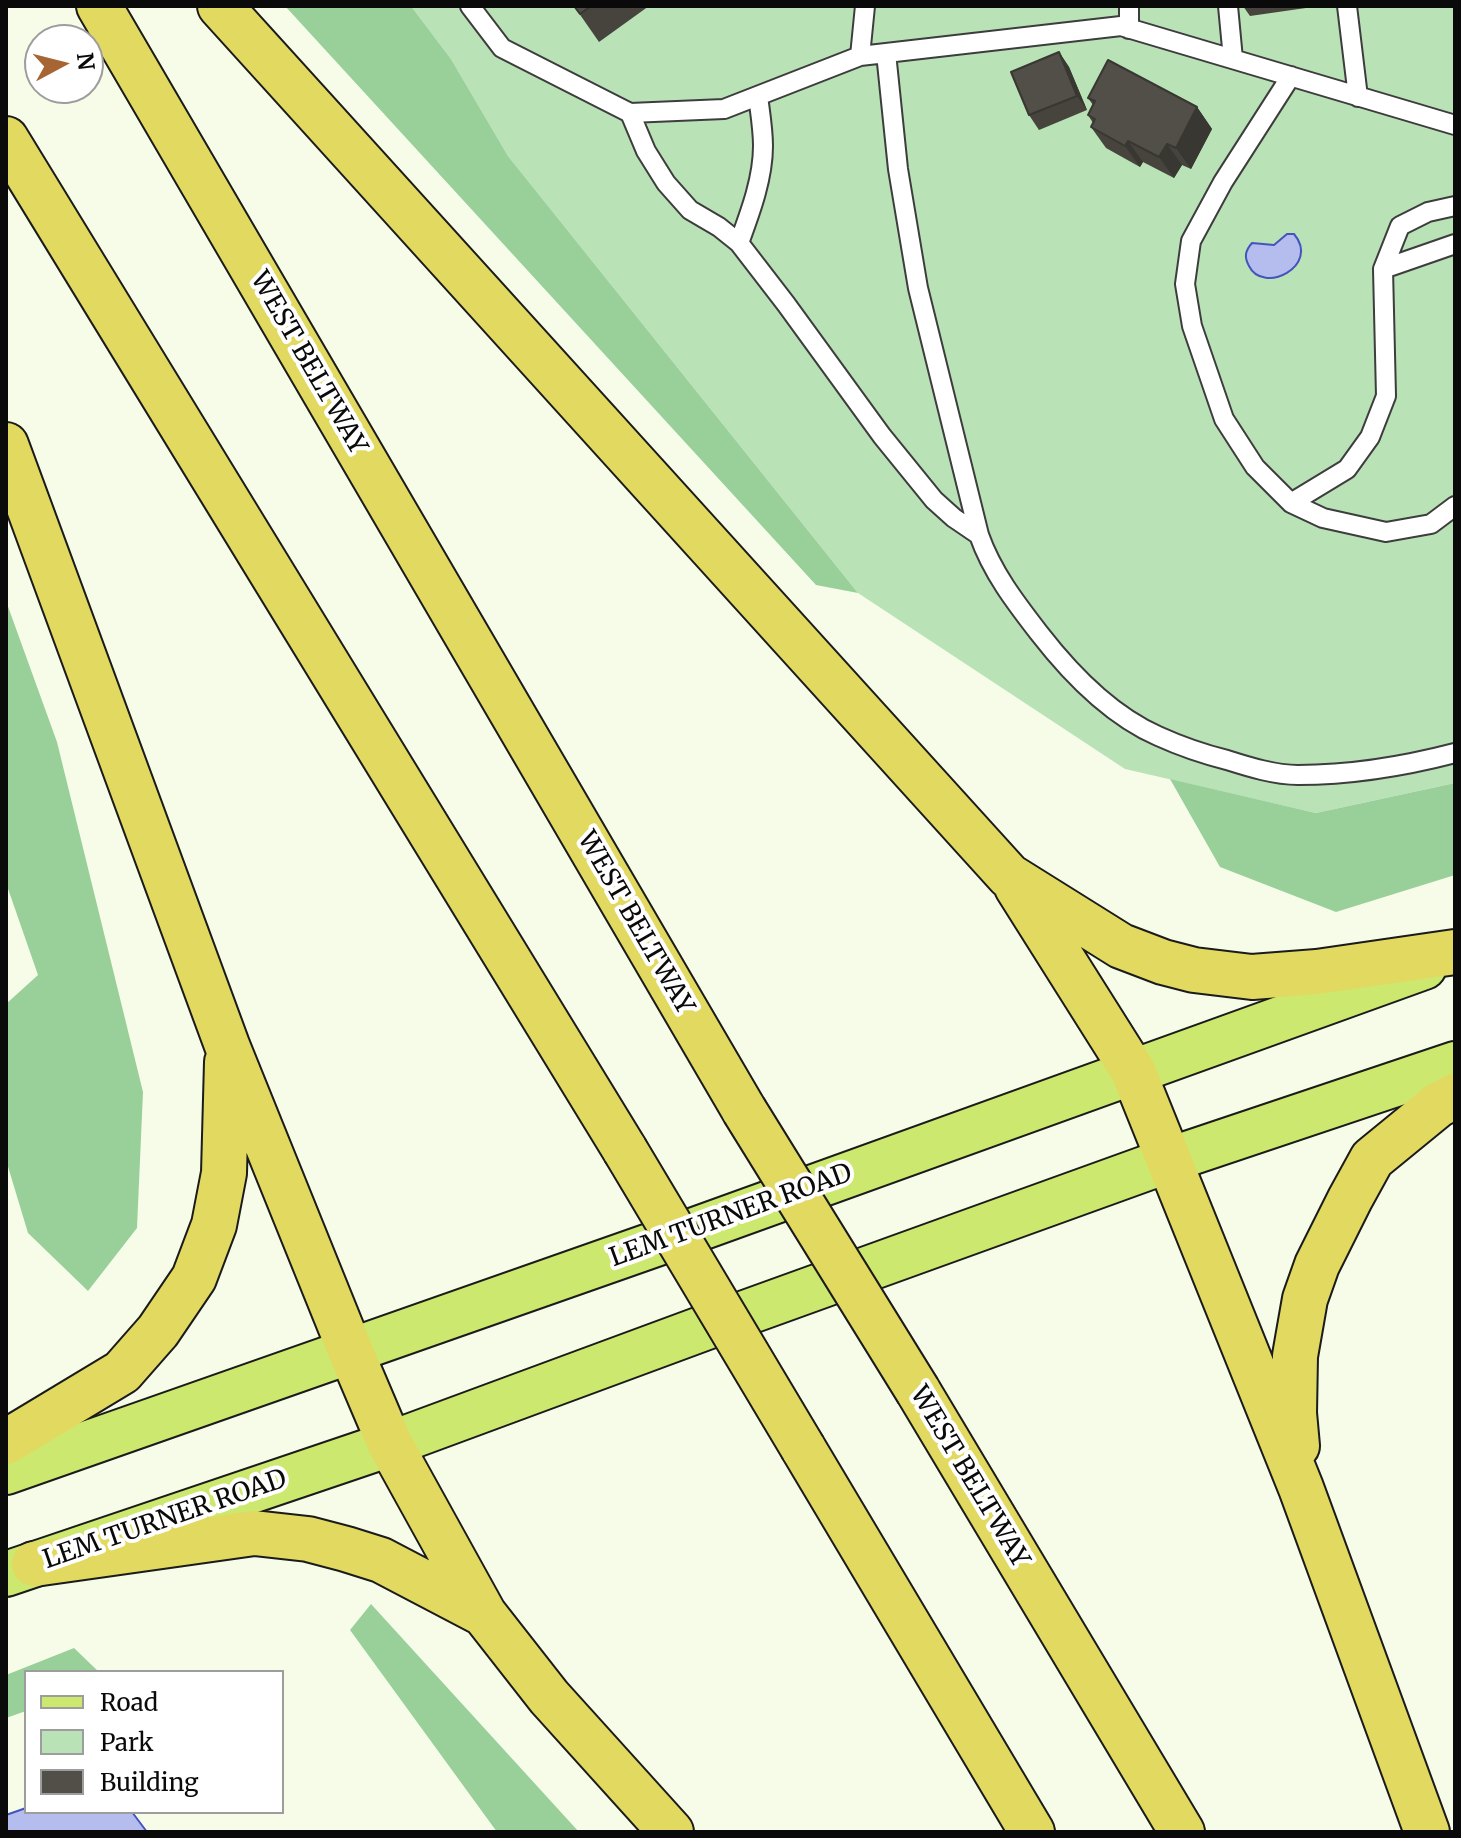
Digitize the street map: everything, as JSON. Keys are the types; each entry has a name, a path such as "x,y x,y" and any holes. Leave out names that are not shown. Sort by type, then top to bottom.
{"highway":[{"name":"WEST BELTWAY","path":"99,6 744,1110 918,1391 1182,1832"},
{"path":"220,6 1009,876 1133,1071 1301,1488 1427,1832"},
{"path":"6,139 625,1150 1032,1832"},
{"path":"6,445 228,1048 390,1444 484,1614 549,1697 671,1832"},
{"path":"1009,876 1121,946 1194,970 1252,977 1455,954"},
{"path":"6,1442 122,1372 158,1331 194,1278 214,1225 224,1173 228,1048"},
{"path":"1301,1488 1294,1413 1295,1356 1305,1299 1317,1265 1372,1159 1438,1105 1455,1096"},
{"path":"20,1569 254,1533 308,1539 381,1560 484,1614"}],"main road":[{"name":"LEM TURNER ROAD","path":"6,1472 681,1235 1455,954"},
{"name":"LEM TURNER ROAD","path":"20,1569 390,1444 1169,1160 1455,1064"}],"lane":[{"path":"470,6 502,48 630,113 724,109 860,56 1121,26 1455,125"},
{"path":"860,56 865,6"},
{"path":"1129,6 1129,29"},
{"path":"1228,6 1233,59"},
{"path":"1347,6 1358,97"},
{"path":"886,53 898,169 918,288 979,535 994,571 1057,656 1092,691 1155,735 1247,766 1295,775 1374,769 1455,753"},
{"path":"1291,76 1223,182 1191,241 1185,284 1192,326 1224,419 1255,467 1291,503 1323,518 1386,532 1431,524 1455,506"},
{"path":"739,243 752,209 761,164 763,146 758,96"},
{"path":"630,113 646,151 674,192 690,210 739,243 882,436 934,500 979,535"},
{"path":"1291,503 1347,469 1370,437 1386,396 1383,269 1400,226 1428,212 1455,206"},
{"path":"1383,269 1455,244"}],"green space":[{"path":"285,6 411,6 451,59 508,156 858,593 816,585"},
{"path":"411,6 1455,6 1455,783 1316,813 1125,769 858,593 508,156 451,59"},
{"path":"6,601 57,742 143,1092 137,1228 88,1291 28,1233 6,1160 6,1004 38,975 6,883"},
{"path":"1170,779 1316,813 1455,783 1455,875 1336,912 1220,867"},
{"path":"371,1604 579,1832 497,1832 350,1630"},
{"path":"74,1648 97,1670 24,1670 24,1712 6,1718 6,1675"}],"water":[{"path":"1287,234 1294,234 1300,246 1300,257 1295,266 1277,277 1266,278 1256,274 1246,260 1252,243 1274,245"},
{"path":"24,1809 24,1814 134,1814 147,1832 6,1832 6,1815"}],"building":[{"path":"574,6 591,6 580,14"},
{"path":"1059,52 1077,96 1029,115 1011,72"},
{"path":"1108,60 1197,107 1176,148 1167,144 1159,157 1128,141 1125,146 1091,127 1095,119 1088,115 1095,101 1088,98"}]}
